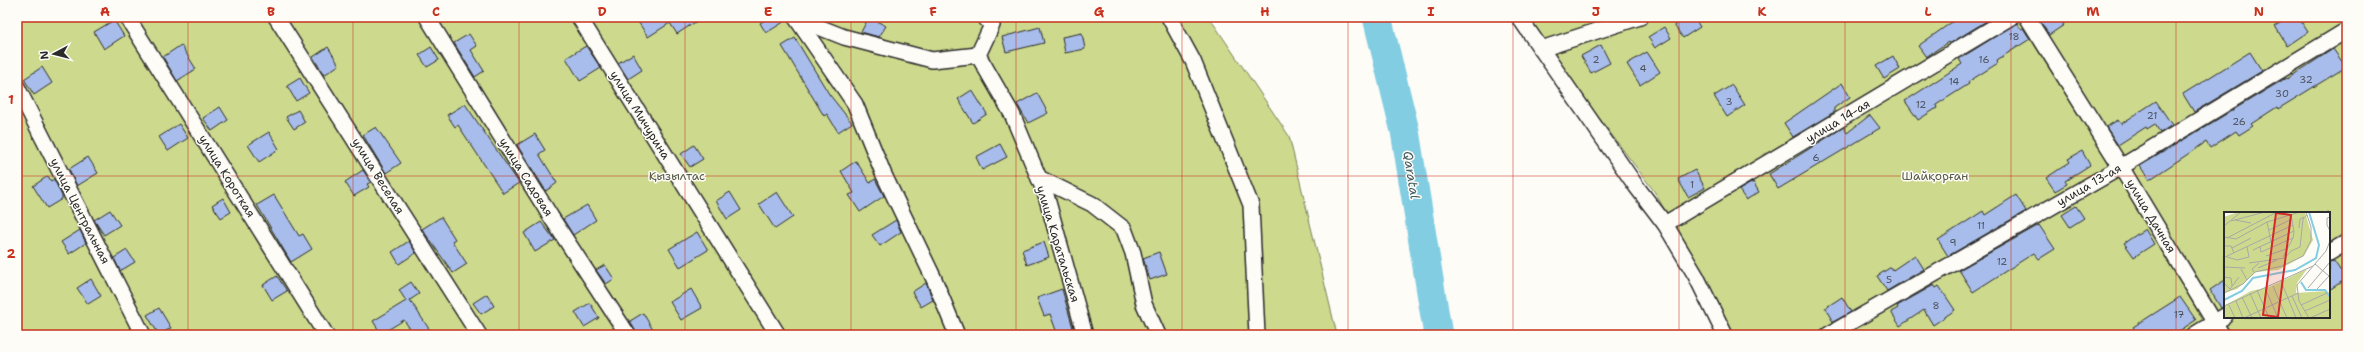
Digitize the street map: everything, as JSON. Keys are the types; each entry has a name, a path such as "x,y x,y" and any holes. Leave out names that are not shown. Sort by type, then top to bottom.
{"street":[{"name":"улица Короткая","path":"128,17 326,335"},
{"name":"улица Веселая","path":"276,17 479,335"},
{"name":"улица Садовая","path":"427,17 551,217 628,335"},
{"name":"улица Мичурина","path":"579,17 778,335"},
{"path":"1169,17 1193,61 1251,205 1257,335"},
{"path":"1519,17 1636,186 1665,224 1696,276 1725,335"},
{"path":"1541,49 1640,17"},
{"name":"улица 14-ая","path":"1665,224 2012,17"},
{"name":"улица Дачная","path":"2027,17 2221,324"},
{"path":"795,18 844,37 932,60 978,55 988,21"},
{"path":"795,18 855,104 884,175 934,280 957,335"},
{"name":"улица 13-ая","path":"1828,335 2121,167 2347,30"},
{"name":"улица Каратальская","path":"978,55 1012,114 1046,195 1086,335"},
{"name":"улица Центральная","path":"17,87 23,112 143,335"},
{"path":"1039,178 1092,204 1124,229 1133,253 1144,304 1158,335"},
{"path":"2330,251 2347,242"},
{"path":"2194,335 2221,324"}],"green space":[{"name":"Қызылтас","path":"17,17 1209,17 1289,136 1337,335 17,335"},
{"name":"Шайқорған","path":"1523,17 2347,17 2347,335 1727,335 1713,295 1654,191"}],"building":[{"path":"635,17 703,17 677,34 670,23 648,37"},
{"path":"769,17 787,17 787,20 766,33 760,23"},
{"path":"869,17 886,26 879,37 861,32"},
{"path":"1686,17 1694,17 1700,27 1683,38 1674,25"},
{"path":"1959,17 1993,17 1949,44 1948,42 1926,57 1918,46"},
{"path":"2059,17 2064,25 2049,35 2038,18"},
{"path":"2289,17 2298,17 2308,32 2287,46 2275,26"},
{"path":"114,20 124,36 104,49 94,32"},
{"path":"2017,23 2021,29 2023,28 2030,39 1997,60 1998,63 1968,82 1969,84 1936,105 1937,108 1918,120 1905,101 1962,64 1959,59"},
{"path":"1040,27 1044,43 1006,52 1002,37"},
{"path":"1664,27 1671,38 1655,48 1648,37"},
{"path":"1082,33 1085,49 1065,53 1062,37"},
{"path":"469,34 477,46 471,50 484,71 475,77 454,43"},
{"path":"795,38 829,94 852,123 838,132 827,114 824,116 782,46"},
{"path":"181,45 196,69 177,81 163,57"},
{"path":"1601,45 1610,63 1591,73 1581,56"},
{"path":"586,46 601,68 580,81 566,58"},
{"path":"328,47 339,65 324,75 313,57"},
{"path":"431,47 439,60 427,67 419,55"},
{"path":"2333,49 2346,67 2278,109 2277,107 2251,124 2253,126 2239,135 2236,131 2210,148 2206,142 2149,180 2140,166 2286,78 2287,79"},
{"path":"1647,52 1660,72 1640,85 1627,64"},
{"path":"2250,52 2262,71 2194,112 2183,94"},
{"path":"633,54 642,70 628,79 618,63"},
{"path":"1893,56 1900,69 1884,79 1876,66"},
{"path":"42,67 52,83 34,95 24,79"},
{"path":"300,78 309,93 296,101 287,86"},
{"path":"1842,83 1850,97 1834,108 1834,112 1793,137 1784,123"},
{"path":"1732,85 1745,105 1727,117 1714,96"},
{"path":"972,90 987,114 973,123 958,99"},
{"path":"1037,93 1048,113 1028,123 1017,104"},
{"path":"2156,101 2172,125 2160,133 2155,124 2147,129 2146,127 2118,145 2106,127 2118,120 2121,124"},
{"path":"465,104 519,183 503,193 458,125 455,127 447,115"},
{"path":"220,107 228,120 212,131 203,118"},
{"path":"298,110 305,122 294,129 286,117"},
{"path":"1870,115 1880,128 1778,189 1769,174 1844,127 1847,133"},
{"path":"179,124 188,138 168,151 159,137"},
{"path":"376,127 401,163 386,173 363,135"},
{"path":"269,132 279,149 259,162 248,145"},
{"path":"535,134 545,150 539,154 557,183 546,191 517,145"},
{"path":"1000,144 1007,157 982,170 976,157"},
{"path":"694,145 703,159 690,167 681,154"},
{"path":"2082,151 2090,165 2065,181 2067,184 2055,191 2046,178 2070,162 2068,159"},
{"path":"88,157 98,173 77,186 69,169"},
{"path":"856,161 870,183 875,179 884,196 860,212 849,195 854,193 841,171"},
{"path":"363,170 371,182 367,184 369,187 354,196 345,182"},
{"path":"1695,170 1705,188 1688,197 1678,179"},
{"path":"48,176 51,181 54,179 62,199 47,208 33,186"},
{"path":"1753,182 1759,192 1746,200 1739,190"},
{"path":"730,192 741,210 727,219 716,201"},
{"path":"777,192 793,217 775,229 759,204"},
{"path":"274,195 299,236 303,234 312,249 291,262 257,205"},
{"path":"2016,195 2026,211 1948,256 1938,240 1983,211 1985,215"},
{"path":"223,198 231,212 221,218 212,205"},
{"path":"587,205 596,220 573,235 563,219"},
{"path":"2076,206 2084,218 2070,227 2062,215"},
{"path":"110,210 120,225 104,235 94,220"},
{"path":"441,217 455,239 452,241 467,264 453,273 422,229"},
{"path":"896,220 901,232 880,246 872,235"},
{"path":"541,222 555,240 535,252 524,233"},
{"path":"2039,225 2055,249 2039,259 2034,253 1973,292 1959,270"},
{"path":"2145,229 2154,244 2134,257 2124,243"},
{"path":"80,230 86,243 69,254 61,242"},
{"path":"697,232 708,250 680,267 669,249"},
{"path":"409,241 416,253 399,264 392,252"},
{"path":"1044,242 1049,257 1027,265 1022,250"},
{"path":"127,250 135,262 120,271 114,258"},
{"path":"1159,252 1167,274 1150,280 1143,258"},
{"path":"1915,255 1924,269 1887,291 1877,276 1891,267 1893,270"},
{"path":"2334,261 2346,279 2330,289 2330,262"},
{"path":"605,265 614,279 606,284 596,270"},
{"path":"277,276 287,291 272,300 263,285"},
{"path":"91,279 101,296 88,304 77,288"},
{"path":"2224,281 2224,307 2221,308 2210,290"},
{"path":"411,282 419,294 410,300 433,335 414,335 404,320 381,334 373,321 406,301 399,290"},
{"path":"926,283 933,300 921,307 912,292"},
{"path":"1934,285 1936,288 1939,286 1955,310 1933,325 1924,310 1900,326 1891,312 1898,308 1897,306"},
{"path":"691,289 702,308 681,320 670,302"},
{"path":"1062,289 1073,328 1057,333 1050,314 1044,316 1037,298"},
{"path":"487,294 494,306 481,314 473,303"},
{"path":"1842,297 1851,312 1833,322 1825,308"},
{"path":"2180,297 2196,320 2173,335 2138,335 2133,327"},
{"path":"590,303 599,318 584,327 575,312"},
{"path":"159,308 171,328 159,335 147,315"},
{"path":"643,313 656,335 637,335 630,321"}],"waterway":[{"name":"Qaratal","path":"1377,17 1405,131 1438,335"}]}
